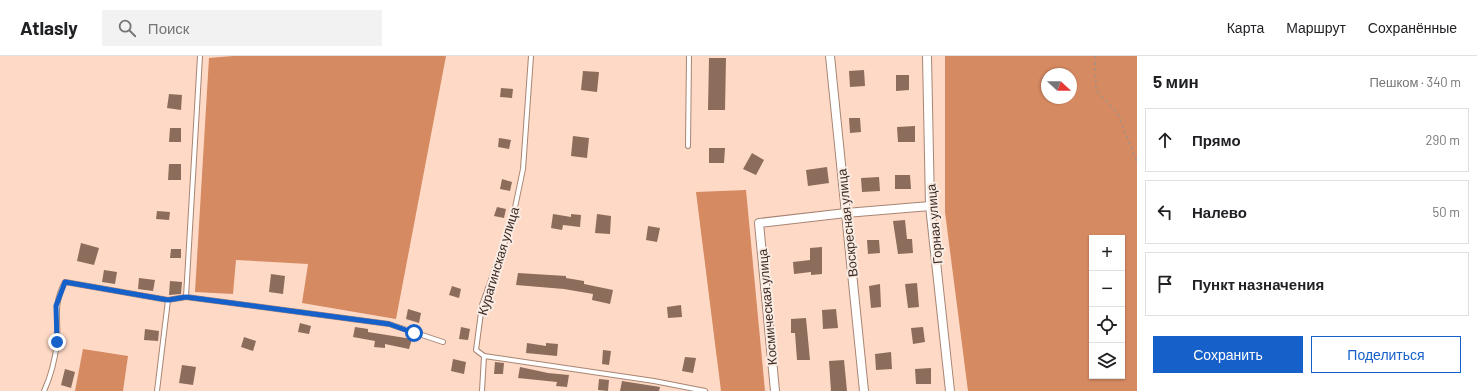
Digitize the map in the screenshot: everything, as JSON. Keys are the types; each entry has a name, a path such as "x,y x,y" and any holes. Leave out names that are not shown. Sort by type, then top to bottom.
{"street":[{"name":"Воскресная улица","path":"830,56 864,391"},
{"name":"Горная улица","path":"927,56 930,206 950,391"},
{"path":"846,213 930,206"},
{"name":"Космическая улица","path":"775,391 759,224 846,213"}],"lane":[{"path":"186,297 200,56"},
{"name":"Курагинская улица","path":"482,391 484,356 476,350 482,305 512,222 523,169 531,56"},
{"path":"688,146 689,56"},
{"path":"44,391 50,376 57,342 56,306 65,282 168,300 186,297 389,324 443,342"},
{"path":"157,391 168,300"},
{"path":"484,356 654,381 705,391"}],"path":[{"path":"1095,56 1096,90 1118,114 1137,162"}],"shaded area":[{"path":"233,56 446,56 396,319 302,303 308,264 236,260 233,294 195,292 209,58"},
{"path":"945,56 1137,56 1137,391 968,391 945,212"},
{"path":"746,190 765,391 721,391 696,192"},
{"path":"83,349 128,356 123,391 75,391"}],"building":[{"path":"709,58 726,58 725,110 708,110"},
{"path":"864,70 865,86 850,87 849,71"},
{"path":"583,71 599,72 597,92 581,90"},
{"path":"896,75 909,75 909,90 896,91"},
{"path":"501,88 513,89 512,98 500,97"},
{"path":"169,94 182,95 181,110 167,108"},
{"path":"849,118 860,118 861,132 850,133"},
{"path":"915,126 915,142 898,142 897,127"},
{"path":"170,128 181,128 181,142 169,142"},
{"path":"573,136 589,138 587,158 571,156"},
{"path":"499,138 511,140 509,149 498,147"},
{"path":"709,148 725,148 724,163 709,163"},
{"path":"752,153 764,160 756,175 743,169"},
{"path":"169,164 181,164 181,180 168,180"},
{"path":"827,167 829,183 808,186 806,170"},
{"path":"895,175 910,175 911,189 895,189"},
{"path":"879,177 880,191 862,192 861,178"},
{"path":"502,179 512,182 510,191 500,189"},
{"path":"497,207 506,209 504,218 494,216"},
{"path":"157,211 170,212 169,220 156,219"},
{"path":"553,214 571,217 571,214 581,215 580,227 563,225 562,230 551,228"},
{"path":"597,214 611,216 610,234 595,233"},
{"path":"905,220 907,239 912,239 913,253 898,254 893,221"},
{"path":"648,226 660,228 657,242 646,240"},
{"path":"867,240 879,240 880,253 868,254"},
{"path":"81,243 99,248 94,265 77,261"},
{"path":"822,247 822,274 811,275 811,272 794,274 793,262 810,260 810,248"},
{"path":"171,249 181,249 181,258 170,258"},
{"path":"104,270 117,272 115,284 102,282"},
{"path":"518,273 566,276 566,278 584,281 584,284 613,290 610,304 592,300 593,294 564,289 516,285"},
{"path":"271,274 285,276 283,294 269,292"},
{"path":"139,278 155,280 153,291 138,289"},
{"path":"170,281 182,282 181,294 169,295"},
{"path":"917,283 919,307 908,308 905,284"},
{"path":"880,284 881,307 871,308 869,286"},
{"path":"452,286 461,289 459,298 449,295"},
{"path":"681,305 682,317 668,318 667,307"},
{"path":"408,309 421,313 419,323 406,319"},
{"path":"836,309 838,328 823,329 822,310"},
{"path":"806,318 810,360 797,360 795,333 791,333 791,319"},
{"path":"300,323 311,326 309,334 298,332"},
{"path":"355,327 368,329 368,332 412,339 409,349 385,344 385,348 374,347 375,341 353,337"},
{"path":"461,327 470,329 468,340 459,339"},
{"path":"923,327 925,342 913,344 911,328"},
{"path":"145,329 159,331 158,341 144,340"},
{"path":"244,337 256,341 253,351 241,347"},
{"path":"527,343 546,346 546,343 558,344 557,356 526,353"},
{"path":"603,350 611,351 609,365 602,364"},
{"path":"891,352 892,369 876,370 875,354"},
{"path":"685,357 696,358 693,373 682,371"},
{"path":"453,359 466,362 464,374 451,371"},
{"path":"844,360 847,391 831,391 829,361"},
{"path":"495,362 504,363 503,374 494,374"},
{"path":"182,365 196,367 193,385 179,383"},
{"path":"520,367 548,373 569,375 567,387 556,386 557,382 518,378"},
{"path":"931,368 931,384 916,384 915,369"},
{"path":"65,369 75,372 71,388 61,385"},
{"path":"599,379 609,380 608,391 598,390"},
{"path":"622,381 660,387 659,391 620,391"}],"route":[{"path":"57,342 56,306 65,282 168,300 186,297 389,324 414,333"}]}
